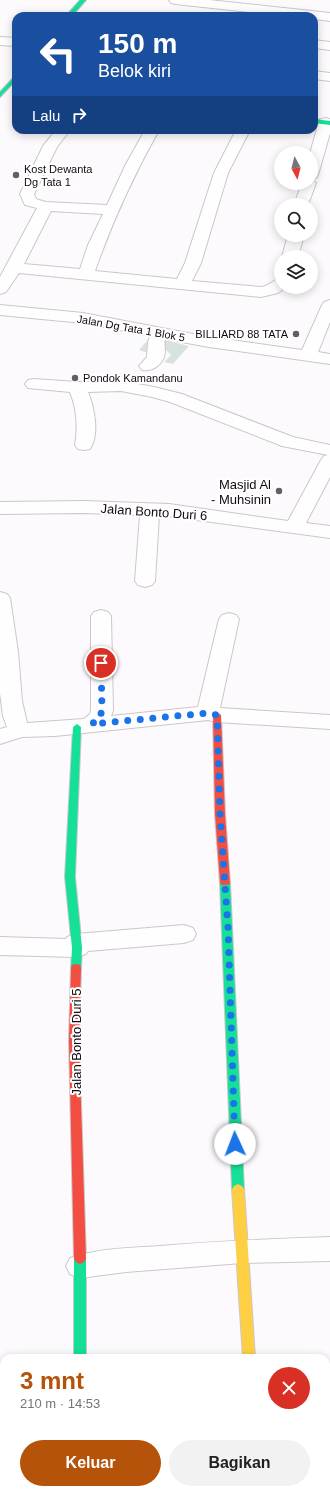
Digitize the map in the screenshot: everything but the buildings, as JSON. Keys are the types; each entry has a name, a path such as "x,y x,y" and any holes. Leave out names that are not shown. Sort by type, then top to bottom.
{"street":[{"path":"72,12 83,0"},
{"path":"175,0 238,3 297,12"},
{"path":"318,15 330,17"},
{"path":"0,41 12,42"},
{"path":"318,44 330,46"},
{"path":"318,76 330,77"},
{"path":"318,146 323,122"},
{"path":"60,134 50,146 27,194 30,202 46,206 112,210"},
{"path":"86,274 96,245 133,164 150,134"},
{"path":"182,284 197,251 221,172 241,134"},
{"path":"0,289 14,268 46,206"},
{"path":"14,268 260,292 271,291 274,289"},
{"path":"309,355 330,304"},
{"name":"Jalan Dg Tata 1 Blok 5","path":"0,310 82,318 209,342 330,359"},
{"path":"148,366 155,360 157,354 156,340 160,333"},
{"path":"34,384 121,386 154,392 176,398 288,442 330,450"},
{"path":"76,386 81,395 83,406 86,433 84,445"},
{"path":"294,526 330,460"},
{"name":"Jalan Bonto Duri 6","path":"0,508 77,507 199,513 330,532"},
{"path":"145,581 150,510"},
{"path":"0,598 5,678 15,722 10,734 84,725 212,714 330,722"},
{"name":"Jalan Bonto Duri 5","path":"80,1354 80,1266 74,1041 77,945 70,877 84,725 100,717 102,710 101,616"},
{"path":"229,619 215,676 212,714 226,889 235,1144 249,1354"},
{"path":"0,946 77,945 184,934"},
{"path":"80,1266 126,1260 242,1251 330,1249"}],"shaded area":[{"path":"153,337 189,346 173,364 164,362 171,355 160,344 145,352 139,350"}],"traffic: fast":[{"path":"72,12 83,0"},
{"path":"0,95 12,82"},
{"path":"318,122 330,123"},
{"path":"76,968 77,948 70,877 77,727"},
{"path":"225,883 238,1189"},
{"path":"80,1259 80,1354"}],"traffic: slow":[{"path":"238,1189 249,1354"}],"traffic: jam":[{"path":"217,715 220,814 225,883"},
{"path":"76,968 74,1041 80,1259"}],"place":[{"name":"Kost Dewanta Dg Tata 1","path":"16,175"},
{"name":"BILLIARD 88 TATA","path":"296,334"},
{"name":"Pondok Kamandanu","path":"75,378"},
{"name":"Masjid Al - Muhsinin","path":"279,491"}],"route":[{"path":"101,663 102,710 100,717 92,724 208,713 217,715 220,814 228,928 235,1144"}]}
